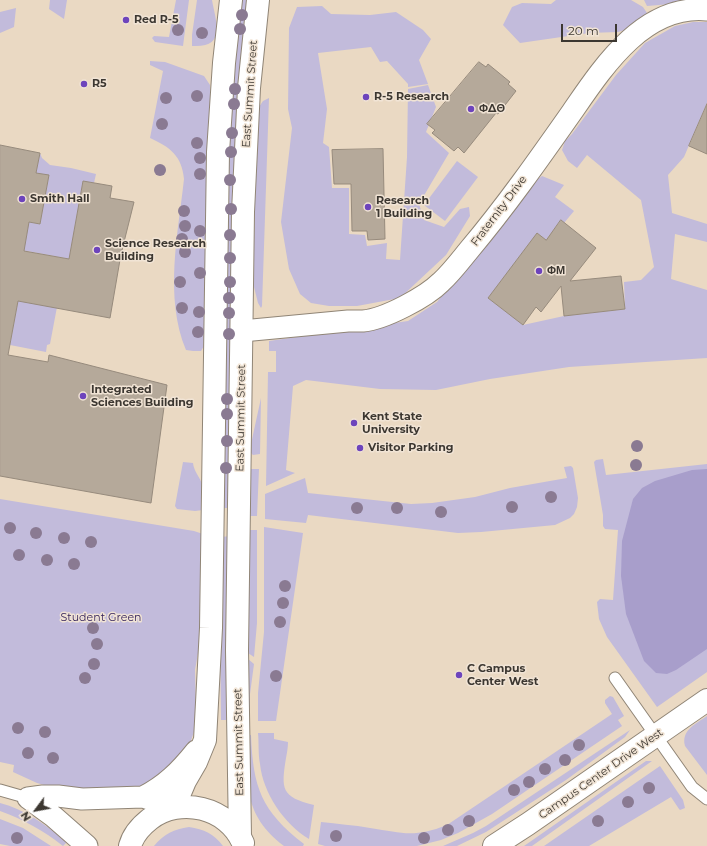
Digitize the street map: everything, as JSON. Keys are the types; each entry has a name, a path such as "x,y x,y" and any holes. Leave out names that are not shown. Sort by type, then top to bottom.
{"main road":[{"path":"174,807 205,740 211,628 218,152 224,64 231,0"},
{"name":"East Summit Street","path":"247,843 238,730 237,650 243,212 248,88 258,0"},
{"name":"Campus Center Drive West","path":"494,846 707,700"},
{"path":"130,846 141,826 156,814 174,807 194,806 212,812 228,822 247,843"}],"street":[{"name":"Fraternity Drive","path":"242,331 348,321 364,321 388,314 422,296 441,283 484,232 597,75 630,39 651,24 672,12 688,9 707,10"},
{"path":"143,797 158,789 183,767 205,740"},
{"path":"28,798 43,796 82,799 143,797 174,807"},
{"path":"28,798 54,817 87,846"}],"lane":[{"path":"615,678 692,787 707,799"},
{"path":"0,790 28,798"}],"shaded area":[{"name":"Kent State University","path":"0,0 707,0 707,846 0,846"},
{"path":"707,469 707,649 676,670 667,674 656,673 644,661 626,614 621,576 622,541 633,499 642,488 655,481 692,470"}],"green space":[{"path":"50,0 67,0 64,19 49,9"},
{"path":"176,0 189,0 183,46 155,42 152,38 154,36 169,37"},
{"path":"197,0 212,0 217,25 215,38 210,43 203,46 192,46"},
{"path":"239,0 248,0 231,508 221,508 226,183"},
{"path":"556,0 631,0 643,7 649,16 639,26 618,32 589,33 520,43 503,25 512,7 522,3 551,4"},
{"path":"644,0 707,0 707,1 647,6"},
{"path":"322,6 331,14 370,15 396,12 423,30 431,39 419,60 428,84 408,87 408,84 387,61 380,62 371,47 318,53 327,109 323,143 329,147 332,188 349,188 349,234 365,235 367,246 387,243 386,259 400,260 407,157 408,89 428,85 436,107 426,132 449,153 419,204 424,220 444,227 460,209 469,207 470,216 446,255 400,298 357,306 329,306 311,303 300,294 289,269 281,222 292,128 288,109 289,28 297,7"},
{"path":"16,8 14,27 0,33 0,12"},
{"path":"693,22 707,22 707,103 684,157 668,175 672,213 707,224 707,242 675,234 671,279 707,290 707,358 569,367 490,379 436,390 380,389 306,380 293,386 286,470 295,473 266,486 268,372 276,372 276,351 269,351 269,341 408,321 437,302 533,183 542,176 564,185 555,197 574,211 564,223 561,220 546,240 537,233 488,298 523,325 564,316 625,309 624,282 641,280 654,267 641,200 587,155 577,168 568,161 562,150 565,141 572,134 616,75 645,43 675,26"},
{"path":"150,61 165,62 204,76 210,85 211,101 207,298 204,346 201,351 186,350 179,330 174,287 174,265 184,179 181,164 174,153 150,138 163,71 150,65"},
{"path":"269,98 261,308 258,303 253,283 257,119 259,107 263,101"},
{"path":"40,153 42,158 50,165 96,174 94,183 83,181 69,259 0,246 0,239 25,243 29,222 40,224 49,176 36,173"},
{"path":"457,161 478,177 445,221 424,205"},
{"path":"18,301 57,307 50,344 47,345 46,352 10,345"},
{"path":"261,398 260,454 253,455 250,452 251,444"},
{"path":"603,459 606,475 707,464 707,672 657,707 607,637 599,619 597,602 600,599 613,600 618,530 605,529 603,526 603,515 594,462 596,460"},
{"path":"183,462 193,463 201,481 204,494 203,510 195,511 177,509 175,506"},
{"path":"571,466 573,468 578,498 577,507 574,514 570,518 555,525 458,533 308,515 306,523 265,519 265,494 305,478 308,493 411,504 432,503 475,497 510,488 567,478 564,467"},
{"path":"250,469 259,469 257,516 250,516"},
{"name":"Student Green","path":"0,499 194,531 203,534 202,631 195,670 196,707 194,732 189,746 164,779 125,793 51,787 37,783 13,772 14,765 0,762"},
{"path":"264,527 303,533 276,721 258,721 258,693 264,632"},
{"path":"249,530 257,530 257,623 254,657 248,653"},
{"path":"231,536 229,720 221,720 221,537"},
{"path":"248,659 254,664 250,694 250,720 248,720"},
{"path":"610,696 613,697 624,716 618,720 622,726 492,814 458,833 441,840 417,846 325,846 318,844 321,822 408,833 426,832 447,825 612,714 605,703 605,700"},
{"path":"707,716 707,775 685,746 684,740 690,728"},
{"path":"630,730 625,737 566,780 486,832 457,846 443,846 486,826"},
{"path":"258,733 274,733 274,739 288,742 284,769 284,784 289,795 295,799 314,805 309,839 291,825 270,797 262,775"},
{"path":"251,735 254,769 257,784 262,797 278,820 289,832 304,844 303,846 284,846 270,834 254,810 247,783 244,736"},
{"path":"646,761 652,761 532,846 524,846"},
{"path":"660,766 683,800 685,808 680,810 671,797 589,846 544,846"},
{"path":"0,803 18,809 27,814 44,824 67,842 63,846 33,826 0,811"},
{"path":"0,819 23,828 51,846 10,846 0,844"},
{"path":"189,827 208,833 216,838 223,846 154,846 170,833"}],"building":[{"name":"ΦΔΘ","path":"479,62 486,67 488,64 510,82 508,84 516,91 464,153 458,147 454,151 432,133 435,130 427,124"},
{"path":"707,104 707,154 689,146"},
{"name":"Integrated Sciences Building","path":"0,145 40,153 36,173 49,175 40,224 29,222 24,251 69,259 83,181 112,186 110,198 134,202 121,254 110,318 18,301 8,355 48,362 49,355 167,385 151,503 0,476"},
{"name":"Research 1 Building","path":"383,149 385,239 368,240 367,231 352,231 351,184 334,184 332,150"},
{"name":"ΦΜ","path":"561,220 596,248 570,281 621,276 625,309 564,316 561,286 541,312 536,307 523,325 488,298 537,233 546,240"}],"place":[{"name":"Red R-5","path":"126,20"},
{"name":"R5","path":"84,84"},
{"name":"R-5 Research","path":"366,97"},
{"name":"ΦΔΘ","path":"471,109"},
{"name":"Smith Hall","path":"22,199"},
{"name":"Research 1 Building","path":"368,207"},
{"name":"Science Research Building","path":"97,250"},
{"name":"ΦΜ","path":"539,271"},
{"name":"Integrated Sciences Building","path":"83,396"},
{"name":"Kent State University","path":"354,423"},
{"name":"Visitor Parking","path":"360,448"},
{"name":"C Campus Center West","path":"459,675"}]}
